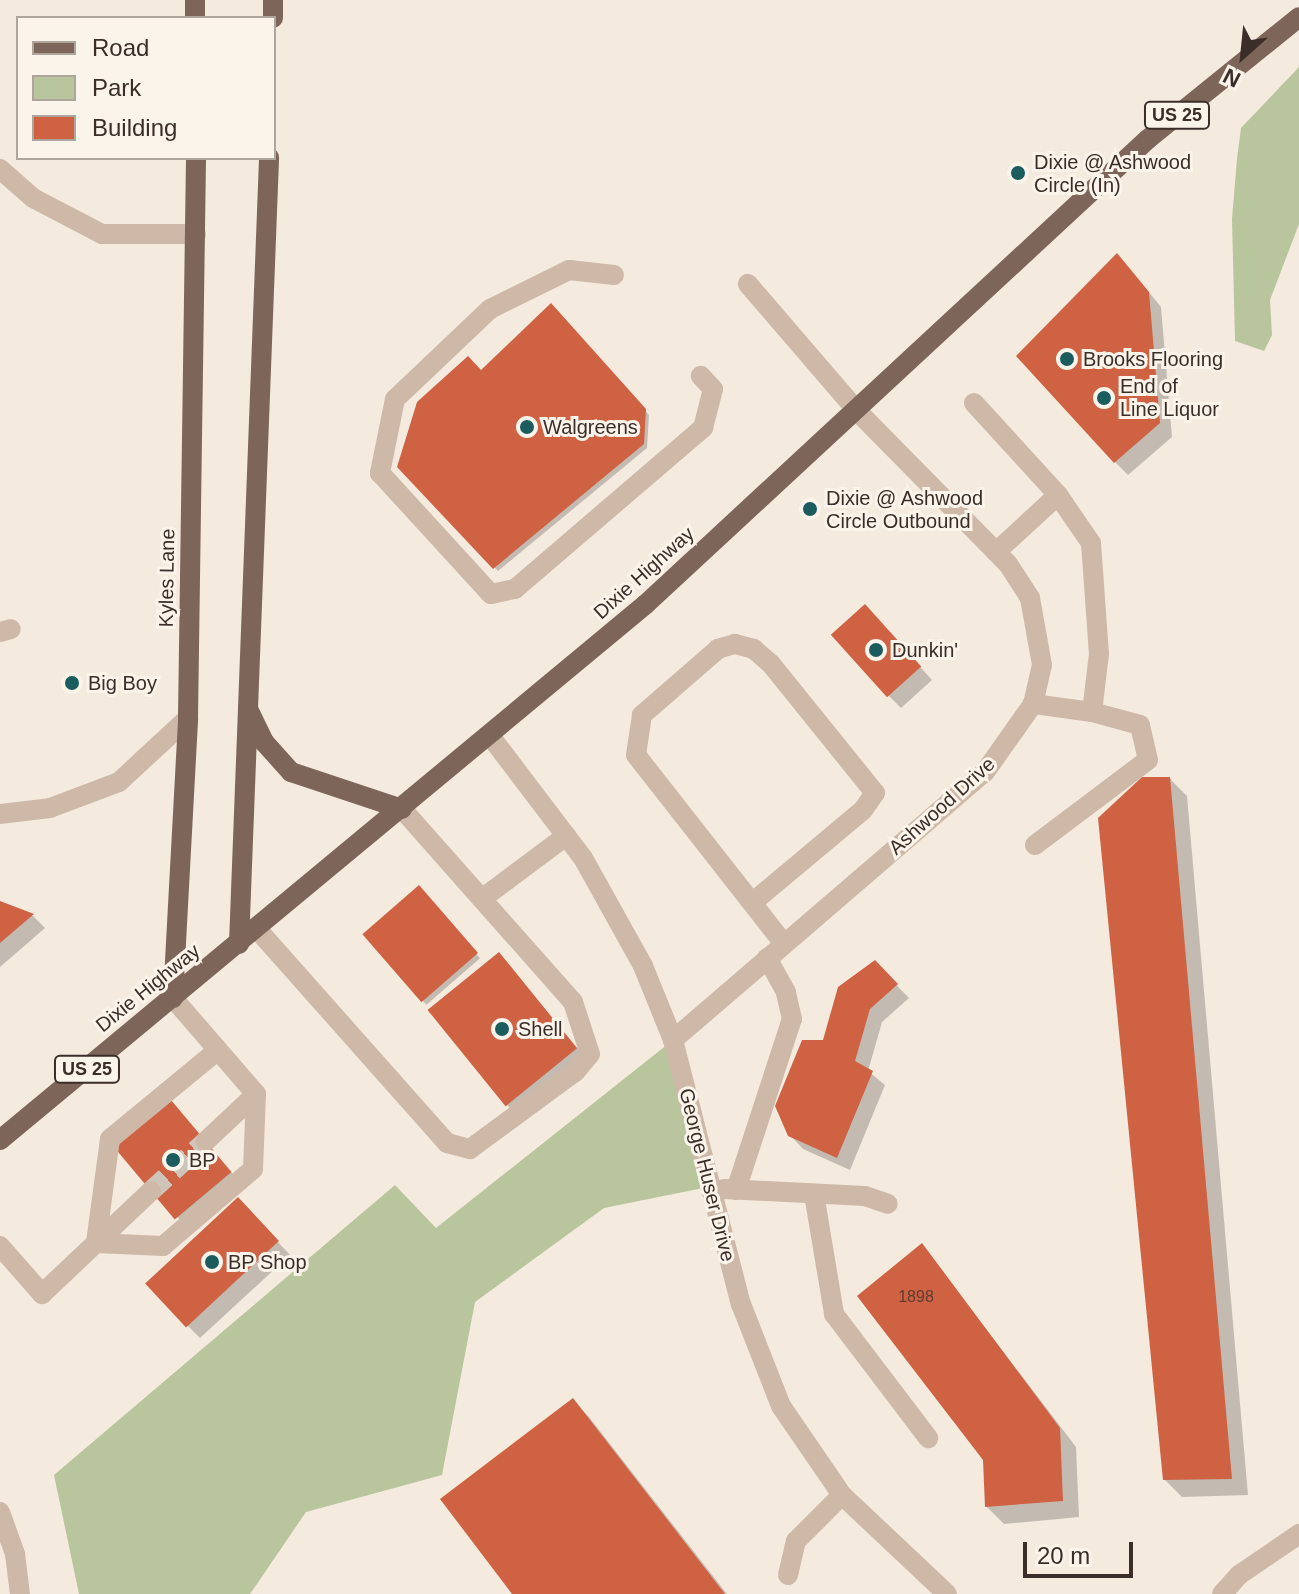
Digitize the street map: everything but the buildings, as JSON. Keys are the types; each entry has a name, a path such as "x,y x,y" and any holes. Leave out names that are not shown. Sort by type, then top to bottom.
{"main road":[{"name":"Dixie Highway","path":"0,1140 491,737 858,412 1148,139 1299,17"},
{"name":"Kyles Lane","path":"173,998 188,718 196,160"},
{"path":"239,944 269,160"},
{"path":"248,709 264,742 291,772 402,809"}],"street":[{"path":"0,169 33,198 102,234 196,234"},
{"path":"614,275 569,270 490,309 395,399 380,473 491,594 515,589 703,428 713,389 701,376"},
{"name":"Ashwood Drive","path":"673,1040 985,772 1033,704 1042,665 1030,598 996,552 858,412 748,284"},
{"path":"974,403 1058,495 1091,543 1099,654 1092,712"},
{"path":"996,552 1058,495"},
{"path":"753,902 863,810 875,793 771,664 754,649 735,644 718,649 642,715 635,740 636,755 784,944"},
{"path":"1033,704 1092,712 1140,725 1148,760 1069,816 1035,845"},
{"path":"0,814 50,808 119,782 188,718"},
{"name":"George Huser Drive","path":"491,737 566,836 611,904 673,1040 708,1187 766,1375 842,1495 947,1594"},
{"path":"1115,793 1127,785 1129,773"},
{"path":"1069,816 1080,819 1094,808"},
{"path":"257,929 447,1143 470,1149 538,1103 590,1054 573,1002 402,809"},
{"path":"483,898 566,836"},
{"path":"736,1190 792,1019 786,992 767,958"},
{"path":"96,1243 163,1246 253,1169 256,1094 173,998"},
{"path":"96,1243 110,1139 218,1050"},
{"path":"206,1141 256,1094"},
{"path":"708,1187 865,1196 888,1204"},
{"path":"0,1246 42,1294 151,1191"},
{"path":"814,1194 834,1314 928,1438"},
{"path":"788,1575 796,1541 842,1495"},
{"path":"0,1512 15,1554 20,1594"},
{"path":"1222,1594 1239,1575 1299,1534"}],"green space":[{"path":"1299,67 1299,224 1270,300 1272,335 1264,351 1235,341 1232,219 1237,159 1241,128"},
{"path":"673,1040 708,1187 604,1208 475,1302 442,1475 306,1512 250,1594 79,1594 54,1475 395,1185 436,1228"}],"tunnel":[{"path":"151,1191 206,1141"}],"place":[{"name":"Dixie @ Ashwood Circle (In)","path":"1018,173"},
{"name":"Brooks Flooring","path":"1067,359"},
{"name":"End of Line Liquor","path":"1104,398"},
{"name":"Walgreens","path":"527,427"},
{"name":"Dixie @ Ashwood Circle Outbound","path":"810,509"},
{"name":"Dunkin'","path":"876,650"},
{"name":"Big Boy","path":"72,683"},
{"name":"Shell","path":"502,1029"},
{"name":"BP","path":"173,1160"},
{"name":"BP Shop","path":"212,1262"}]}
